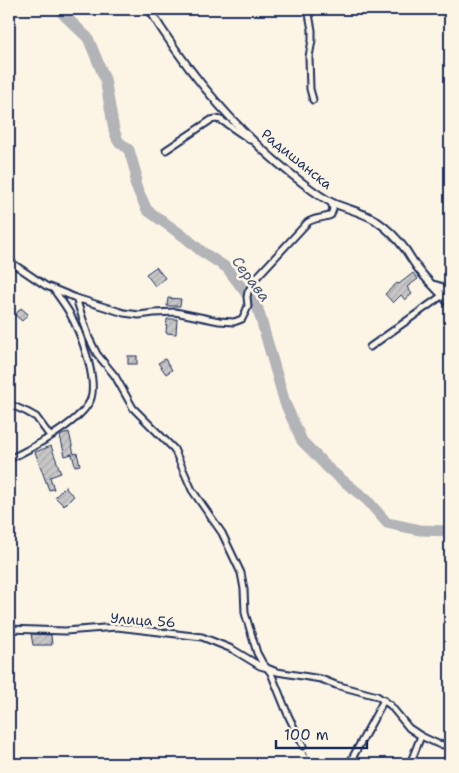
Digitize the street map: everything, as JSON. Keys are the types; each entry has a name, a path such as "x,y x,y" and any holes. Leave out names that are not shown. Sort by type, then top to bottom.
{"street":[{"name":"Радишанска","path":"149,9 190,69 210,94 256,144 323,197 358,212 386,228 406,250 418,269 450,304"},
{"path":"308,9 312,24 309,63 310,89 313,100"},
{"path":"166,150 211,120 216,119 221,120 256,144"},
{"path":"9,261 46,286 76,298 134,315 175,312 234,322 244,316 248,306 248,292 256,278 307,223 314,219 331,215 333,209 331,202"},
{"path":"432,283 450,290"},
{"path":"9,459 36,446 74,420 91,397 92,378 81,340 68,311 54,289"},
{"path":"370,347 443,295"},
{"path":"76,298 89,338 97,354 115,376 133,408 174,449 196,496 209,512 237,561 244,589 244,613 257,653 274,678 286,710 303,746"},
{"path":"9,404 36,417 50,436"},
{"name":"Улица 56","path":"9,628 65,631 117,628 202,636 232,649 260,666 277,672 321,679 377,696 384,700"},
{"path":"349,764 384,700 409,728 438,744 450,746"},
{"path":"410,764 421,736"}],"path":[{"path":"303,746 310,764"}],"building":[{"path":"156,267 165,278 155,286 146,274"},
{"path":"413,273 418,279 407,287 412,294 405,300 401,295 393,303 385,294 397,283 399,284"},
{"path":"168,298 181,299 180,306 167,306"},
{"path":"21,308 28,314 22,321 15,315"},
{"path":"167,319 177,319 176,334 166,333"},
{"path":"128,356 137,356 137,364 128,364"},
{"path":"165,359 172,370 166,374 158,363"},
{"path":"69,432 74,454 77,453 80,465 75,466 72,454 65,456 60,436"},
{"path":"51,446 61,473 50,477 54,489 49,490 35,452"},
{"path":"66,486 67,490 74,496 64,506 55,497"},
{"path":"31,634 51,635 52,645 33,645"}],"waterway":[{"name":"Серава","path":"59,9 88,38 105,79 114,130 118,141 129,150 136,174 135,184 147,210 227,268 258,309 285,403 302,441 330,470 367,500 387,523 420,530 450,531"}]}
